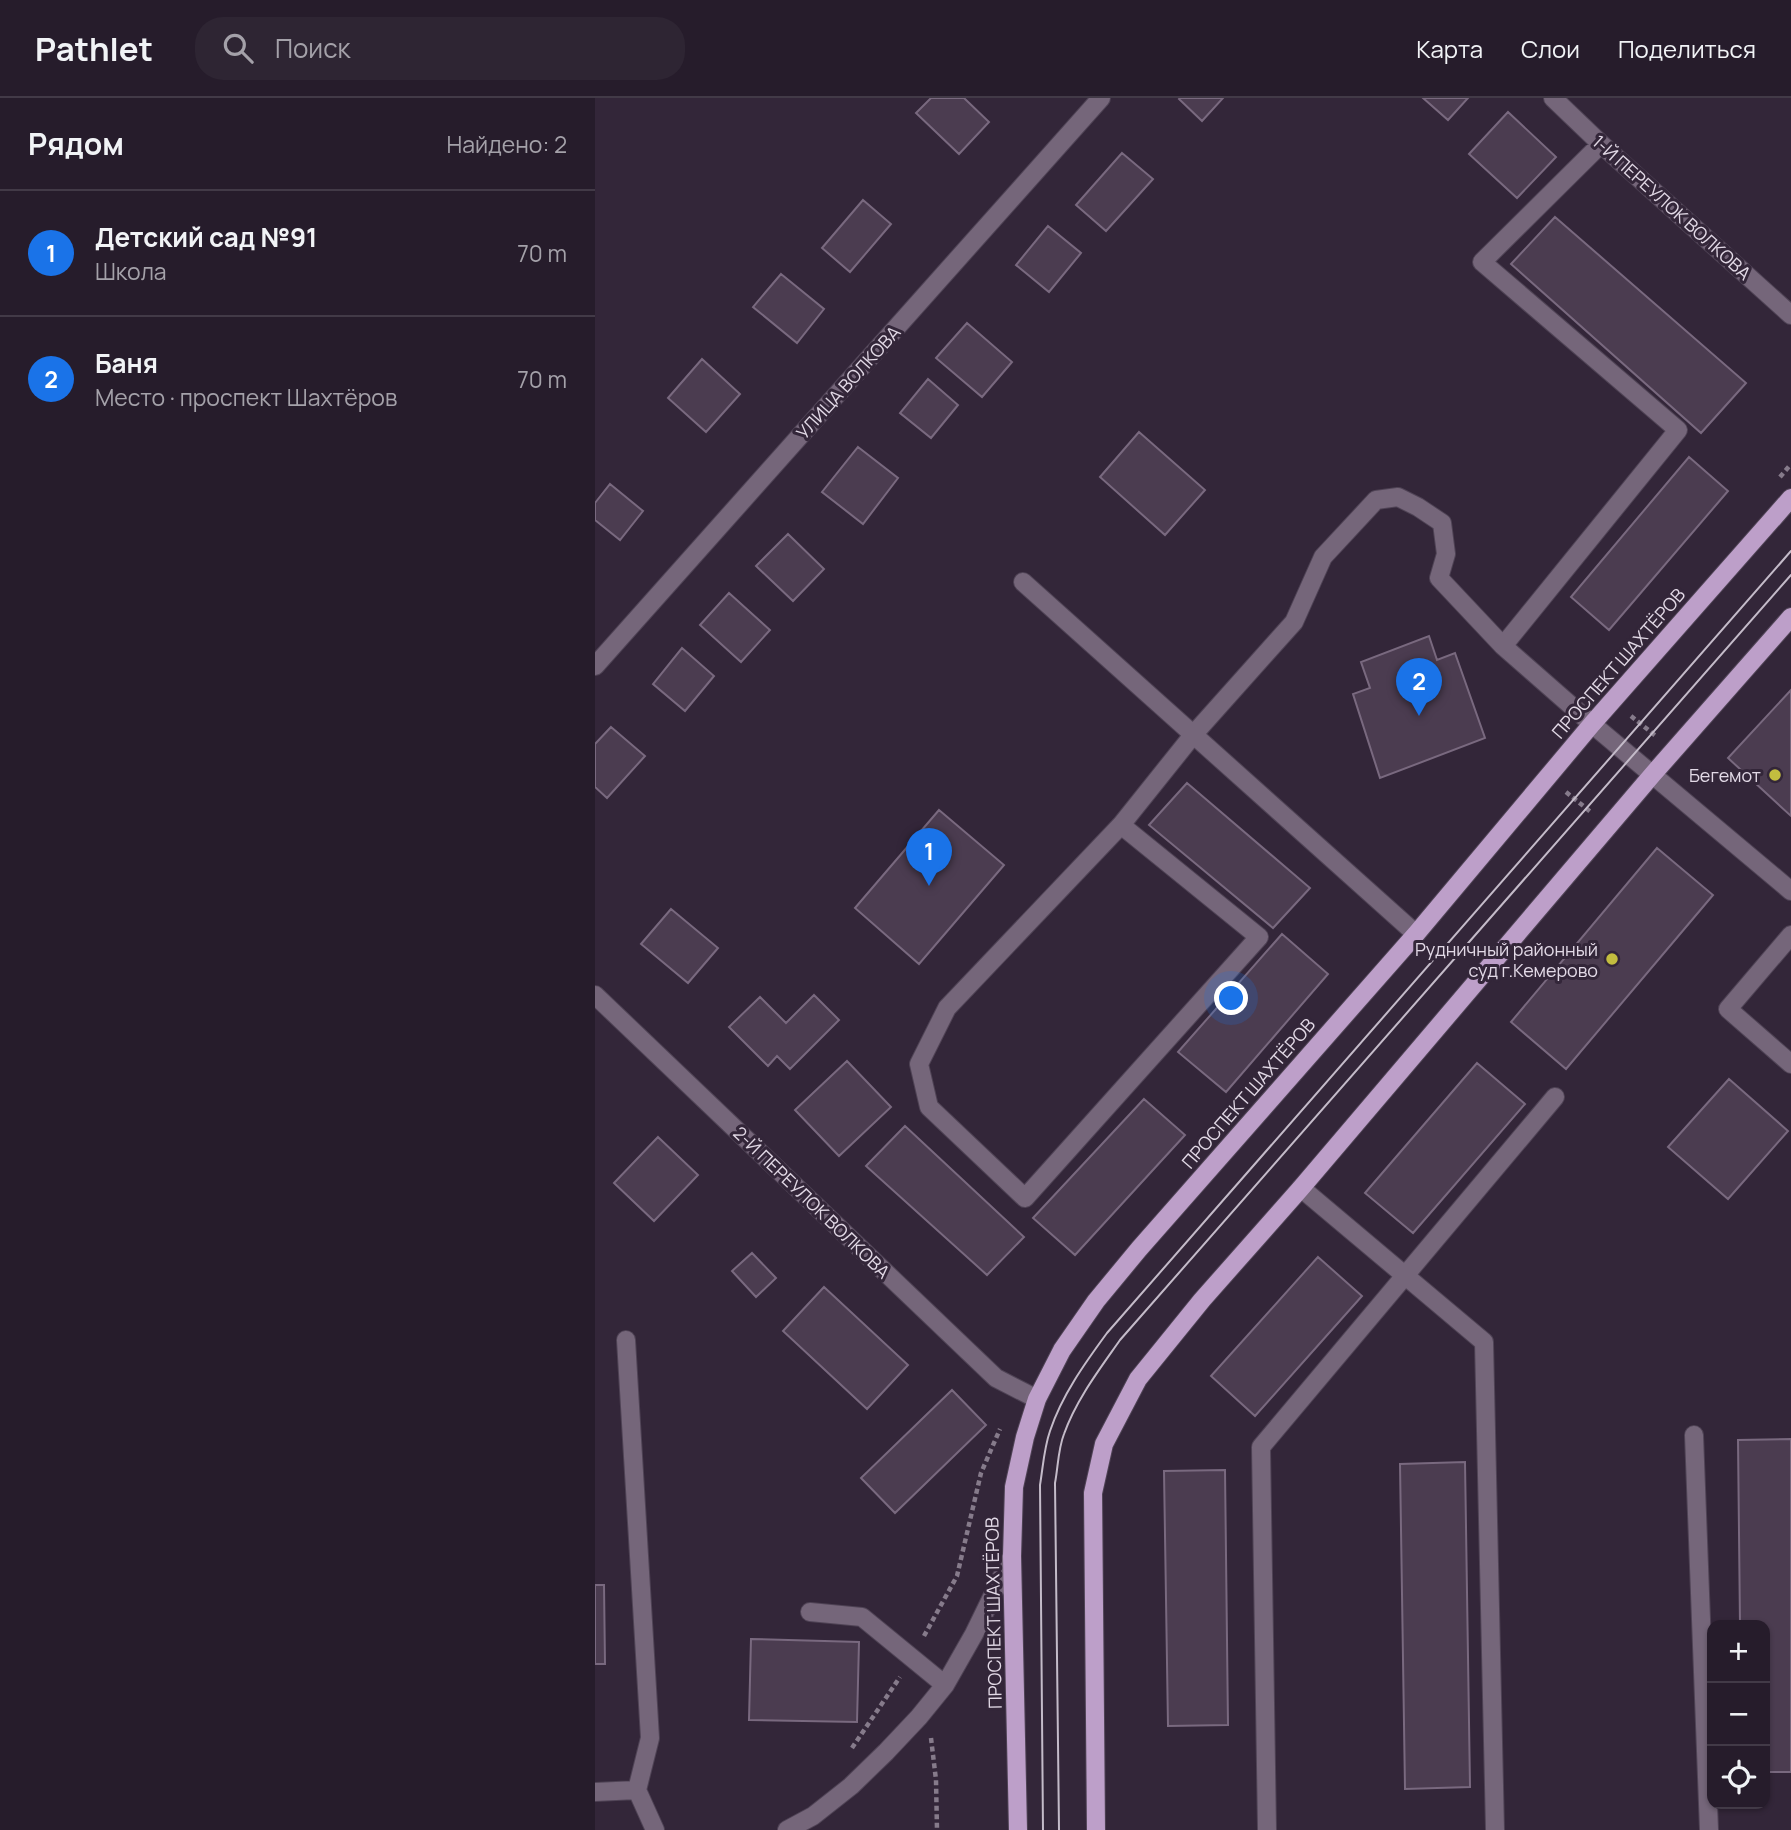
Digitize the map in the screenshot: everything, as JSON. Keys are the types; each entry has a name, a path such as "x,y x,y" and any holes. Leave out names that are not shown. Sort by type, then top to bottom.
{"main road":[{"name":"ПРОСПЕКТ ШАХТЁРОВ","path":"1018,1830 1012,1556 1014,1488 1025,1437 1037,1399 1062,1350 1139,1249 1416,934 1592,724 1791,498"},
{"path":"1096,1830 1093,1493 1104,1444 1138,1379 1202,1300 1791,617"}],"street":[{"name":"УЛИЦА ВОЛКОВА","path":"595,666 1101,98"},
{"name":"1-Й ПЕРЕУЛОК ВОЛКОВА","path":"1553,98 1791,316"},
{"path":"1503,646 1678,430 1482,262 1601,144"},
{"path":"1121,825 1259,937 1025,1198 929,1107 919,1064 947,1008 1121,825 1193,735 1294,622 1323,557 1376,500 1398,497 1442,523 1446,554 1439,578 1503,646 1791,891"},
{"path":"1023,582 1416,934"},
{"path":"1791,935 1727,1009 1791,1064"},
{"name":"2-Й ПЕРЕУЛОК ВОЛКОВА","path":"595,995 996,1378 1037,1399"},
{"path":"1267,1830 1261,1447 1555,1097"},
{"path":"1301,1188 1484,1342 1495,1830"},
{"path":"626,1340 650,1738 638,1790 655,1830"},
{"path":"1693,1435 1709,1830"},
{"path":"790,1829 813,1816 851,1786 919,1717 945,1685 1012,1556"},
{"path":"810,1612 862,1617 945,1685"},
{"path":"595,1792 638,1790"}],"building":[{"path":"931,98 964,98 989,122 959,154 916,113"},
{"path":"1180,98 1223,98 1202,121"},
{"path":"1423,98 1468,98 1448,120"},
{"path":"1508,112 1556,157 1517,198 1469,154"},
{"path":"1122,153 1153,179 1106,231 1076,205"},
{"path":"863,200 891,224 850,272 822,248"},
{"path":"1555,217 1746,383 1701,433 1511,264"},
{"path":"1048,226 1081,253 1049,292 1016,265"},
{"path":"781,274 824,309 797,343 753,307"},
{"path":"967,323 1012,362 982,397 936,358"},
{"path":"702,359 740,394 706,432 668,398"},
{"path":"928,379 958,405 931,438 900,413"},
{"path":"1139,432 1205,490 1165,535 1100,477"},
{"path":"858,447 898,478 863,524 822,492"},
{"path":"1689,457 1728,491 1609,630 1571,597"},
{"path":"610,484 643,511 620,540 595,520 595,503"},
{"path":"788,534 824,569 793,601 756,566"},
{"path":"729,593 770,630 741,662 700,625"},
{"path":"1429,636 1437,660 1455,653 1485,738 1380,778 1353,694 1370,688 1361,662"},
{"path":"682,648 714,676 685,711 653,684"},
{"path":"1791,690 1791,816 1728,758"},
{"path":"611,727 645,756 607,798 595,787 595,744"},
{"path":"1187,783 1310,888 1273,928 1149,825"},
{"path":"939,810 1004,865 919,964 855,908"},
{"name":"Рудничный районный суд г.Кемерово","path":"1657,848 1713,895 1566,1069 1511,1022"},
{"path":"671,909 718,948 688,983 641,944"},
{"path":"1282,934 1328,974 1226,1092 1178,1052"},
{"path":"814,995 839,1020 790,1069 777,1056 768,1066 729,1027 760,997 786,1023"},
{"path":"847,1061 891,1107 839,1156 795,1110"},
{"path":"1477,1063 1525,1104 1413,1233 1365,1193"},
{"path":"1729,1079 1788,1131 1728,1199 1668,1147"},
{"path":"1144,1099 1185,1135 1075,1255 1033,1218"},
{"path":"905,1126 1024,1237 987,1275 866,1166"},
{"path":"658,1137 698,1175 654,1221 614,1183"},
{"path":"752,1253 776,1278 756,1297 732,1271"},
{"path":"1318,1257 1362,1296 1255,1416 1211,1376"},
{"path":"824,1287 908,1365 867,1409 783,1331"},
{"path":"952,1390 986,1425 895,1513 861,1478"},
{"path":"1791,1439 1791,1772 1770,1772 1770,1620 1740,1620 1738,1440"},
{"path":"1465,1462 1470,1787 1405,1789 1400,1464"},
{"path":"1225,1470 1228,1725 1168,1726 1164,1471"},
{"path":"595,1585 604,1585 605,1664 595,1664"},
{"path":"751,1639 859,1642 857,1722 749,1720"}],"tram line":[{"path":"1043,1830 1040,1485 1048,1437 1055,1418 1082,1368 1107,1333 1791,551"},
{"path":"1059,1830 1055,1483 1062,1440 1081,1397 1120,1340 1791,575"}],"place":[{"name":"Баня","path":"1419,716"},
{"name":"Бегемот","path":"1775,775"},
{"name":"Детский сад №91","path":"929,886"},
{"name":"Рудничный районный суд г.Кемерово","path":"1612,959"}]}
